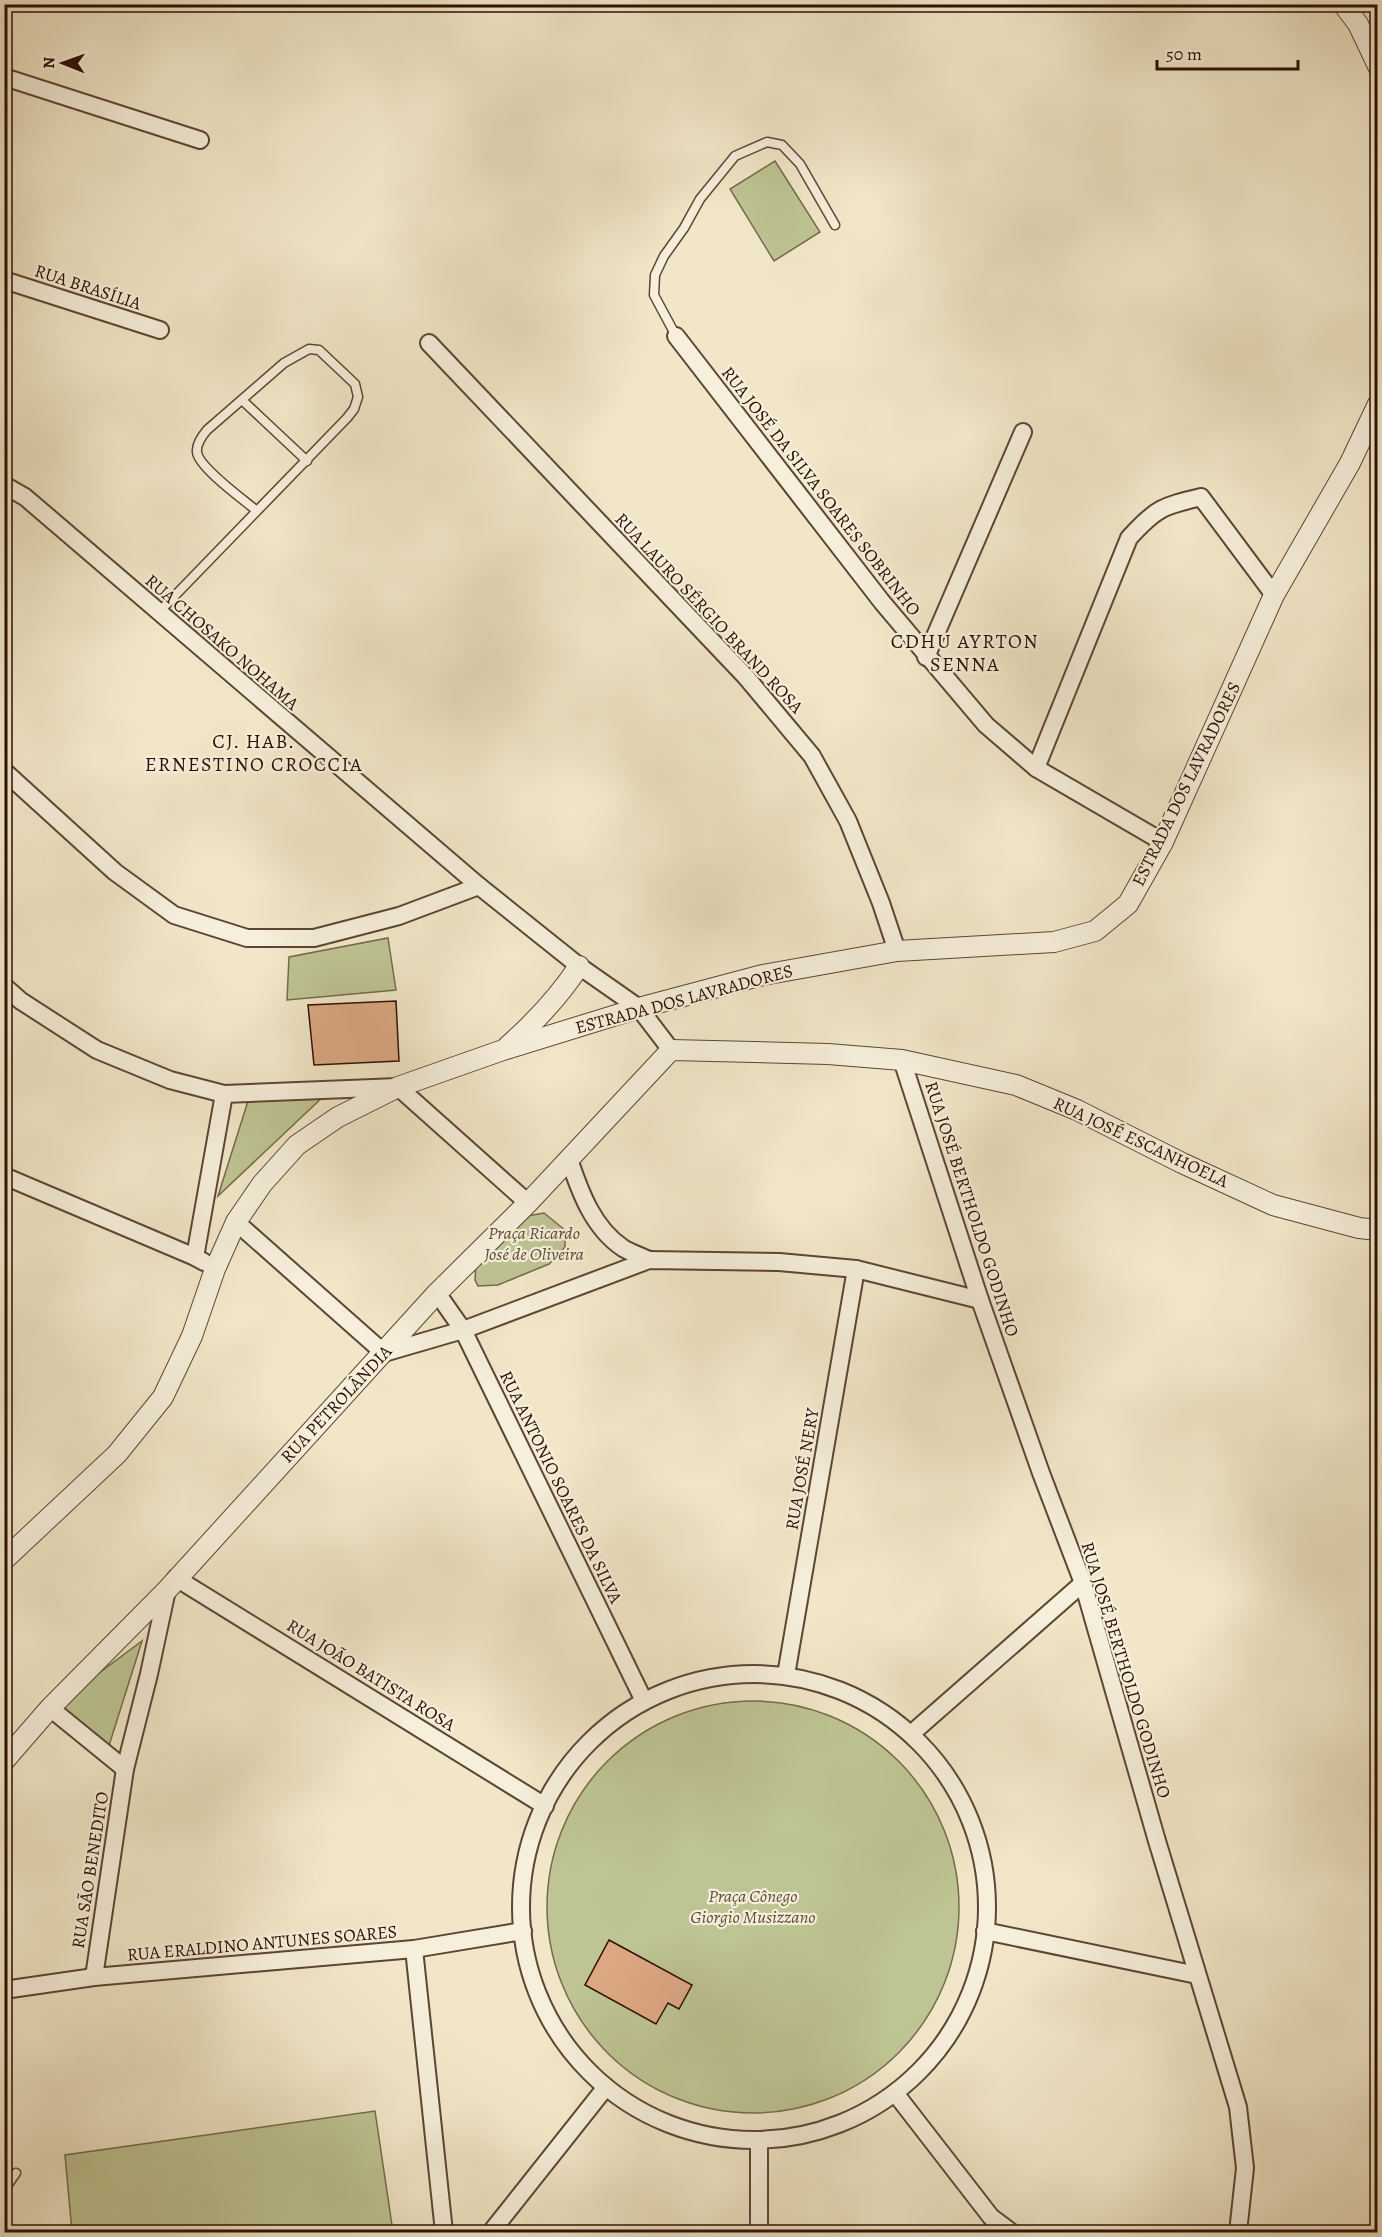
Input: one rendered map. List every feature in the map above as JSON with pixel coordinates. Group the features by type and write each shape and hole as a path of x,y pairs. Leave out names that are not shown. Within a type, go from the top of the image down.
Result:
{"street":[{"path":"1343,4 1358,24 1377,66"},
{"path":"4,77 200,140"},
{"name":"RUA BRASÍLIA","path":"4,280 160,330"},
{"name":"RUA JOSÉ DA SILVA SOARES SOBRINHO","path":"676,336 926,657 986,725 1036,768 1162,842"},
{"name":"RUA LAURO SÉRGIO BRAND ROSA","path":"429,343 746,677 812,756 848,821 881,903 897,951"},
{"name":"ESTRADA DOS LAVRADORES","path":"4,1560 117,1455 163,1397 192,1336 215,1269 236,1222 262,1184 297,1145 338,1117 398,1087 503,1050 639,1008 763,975 897,951 1054,942 1095,931 1128,904 1162,842 1274,596 1350,463 1377,404"},
{"path":"926,657 1023,432"},
{"name":"RUA CHOSAKO NOHAMA","path":"4,485 25,497 478,886 579,966 639,1008 671,1050"},
{"path":"1036,768 1129,538 1150,515 1171,504 1201,496 1274,596"},
{"path":"4,771 115,872 174,915 247,938 314,938 399,916 478,886"},
{"path":"503,1050 537,1020 564,989 579,966"},
{"path":"4,986 21,1001 97,1050 170,1080 224,1094 398,1087 528,1203"},
{"name":"RUA JOSÉ ESCANHOELA","path":"671,1050 828,1054 902,1060 1016,1085 1077,1110 1182,1163 1274,1205 1359,1228 1377,1230"},
{"name":"RUA PETROLÂNDIA","path":"4,1761 50,1708 171,1584 437,1293 528,1203 671,1050"},
{"name":"RUA JOSÉ BERTHOLDO GODINHO","path":"902,1060 980,1300 1041,1473 1083,1583 1197,1976 1238,2107 1245,2168 1238,2232"},
{"path":"195,1257 224,1094"},
{"path":"569,1159 578,1186 602,1230 623,1248 649,1260"},
{"path":"4,1176 195,1257 215,1269"},
{"path":"236,1222 384,1353 463,1330 649,1260 779,1262 856,1269 980,1300"},
{"name":"RUA JOSÉ NERY","path":"786,1675 856,1269"},
{"name":"RUA ANTONIO SOARES DA SILVA","path":"437,1293 463,1330 644,1701"},
{"path":"911,1734 1083,1583"},
{"name":"RUA SÃO BENEDITO","path":"94,1977 125,1769 171,1584"},
{"name":"RUA JOÃO BATISTA ROSA","path":"171,1584 544,1806"},
{"path":"727,1674 786,1675 820,1683 853,1695 883,1712 911,1734 932,1756 951,1782 966,1809 977,1838 984,1869 987,1900 985,1931 980,1962 967,2000 949,2035 924,2067 895,2093 864,2113 830,2128 795,2137 759,2140 723,2138 689,2131 656,2119 606,2087 569,2048 547,2012 531,1973 523,1932 522,1888 530,1846 544,1806 563,1774 586,1745 613,1721 644,1701 698,1680 727,1674"},
{"path":"50,1708 125,1769"},
{"path":"985,1931 1197,1976"},
{"name":"RUA ERALDINO ANTUNES SOARES","path":"4,1990 94,1977 414,1949 523,1932"},
{"path":"414,1949 444,2232"},
{"path":"491,2232 606,2087"},
{"path":"895,2093 993,2225 1011,2232"},
{"path":"759,2140 759,2232"}],"lane":[{"path":"676,336 654,295 655,275 664,256 684,228 700,199 735,156 767,142 782,145 800,164 835,225"},
{"path":"159,613 307,461 354,409 358,397 355,384 319,350 309,349 295,356 207,430 199,441 197,452 201,464 257,511"},
{"path":"242,400 307,461"},
{"path":"4,2190 16,2173"}],"green space":[{"path":"775,161 820,232 774,261 730,189"},
{"path":"388,938 396,990 287,1000 289,957"},
{"path":"326,1094 218,1196 248,1101"},
{"name":"Praça Ricardo José de Oliveira","path":"544,1213 565,1230 565,1247 549,1264 498,1285 478,1286 475,1280 476,1262 527,1216"},
{"path":"142,1641 107,1752 55,1706"},
{"name":"Praça Cônego Giorgio Musizzano","path":"753,1701 793,1705 832,1717 867,1736 899,1761 924,1793 943,1828 955,1867 959,1907 955,1947 943,1986 924,2021 899,2053 867,2078 832,2097 793,2109 753,2113 713,2109 674,2097 639,2078 607,2053 582,2021 563,1986 551,1947 547,1907 551,1867 563,1828 582,1793 607,1761 639,1736 674,1717 713,1705"},
{"path":"375,2111 393,2232 72,2232 65,2155"}],"building":[{"path":"396,1001 399,1061 314,1065 308,1005"},
{"path":"609,1940 692,1985 679,2009 668,2003 656,2024 585,1985"}],"district":[{"name":"CDHU AYRTON SENNA","path":"965,652"},
{"name":"CJ. HAB. ERNESTINO CROCCIA","path":"254,752"}]}
